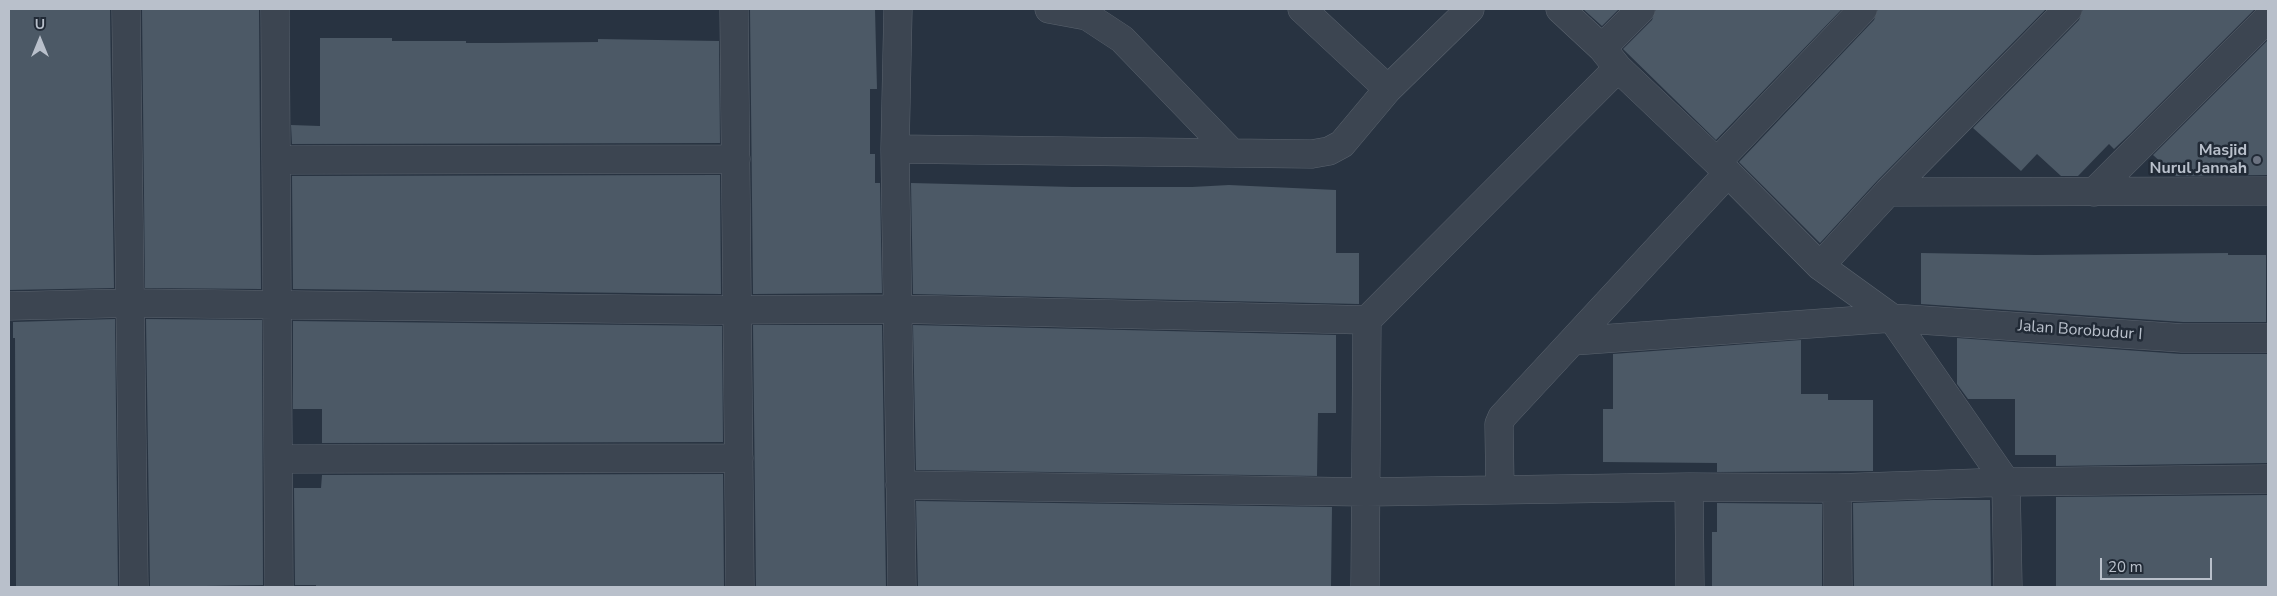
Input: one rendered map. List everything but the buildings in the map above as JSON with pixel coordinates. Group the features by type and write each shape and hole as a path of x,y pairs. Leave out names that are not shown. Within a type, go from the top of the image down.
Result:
{"street":[{"path":"126,9 134,587"},
{"path":"275,9 279,587"},
{"path":"734,9 740,587"},
{"path":"898,9 895,149 902,587"},
{"path":"1049,9 1087,16 1122,39 1232,153"},
{"path":"1302,9 1388,90"},
{"path":"895,149 1312,154 1329,150 1342,144 1388,90 1470,9"},
{"path":"1560,9 1723,167 1820,266 1892,318 2006,482 2008,587"},
{"path":"1365,587 1367,320 1610,58 1641,9"},
{"path":"1500,489 1499,424 1502,417 1573,341 1863,9"},
{"path":"1820,266 1888,192 2068,9"},
{"path":"2094,192 2268,18"},
{"path":"276,160 736,159"},
{"path":"1888,192 2268,191"},
{"path":"9,306 131,303 737,310 898,309 1367,320"},
{"name":"Jalan Borobudur I","path":"1573,341 1892,318 2182,338 2268,338"},
{"path":"279,459 739,458"},
{"path":"900,485 1366,492 1689,487 1837,488 2006,482 2268,479"},
{"path":"1689,487 1690,587"},
{"path":"1837,488 1838,587"}],"place":[{"name":"Masjid Nurul Jannah","path":"2257,160"}]}
